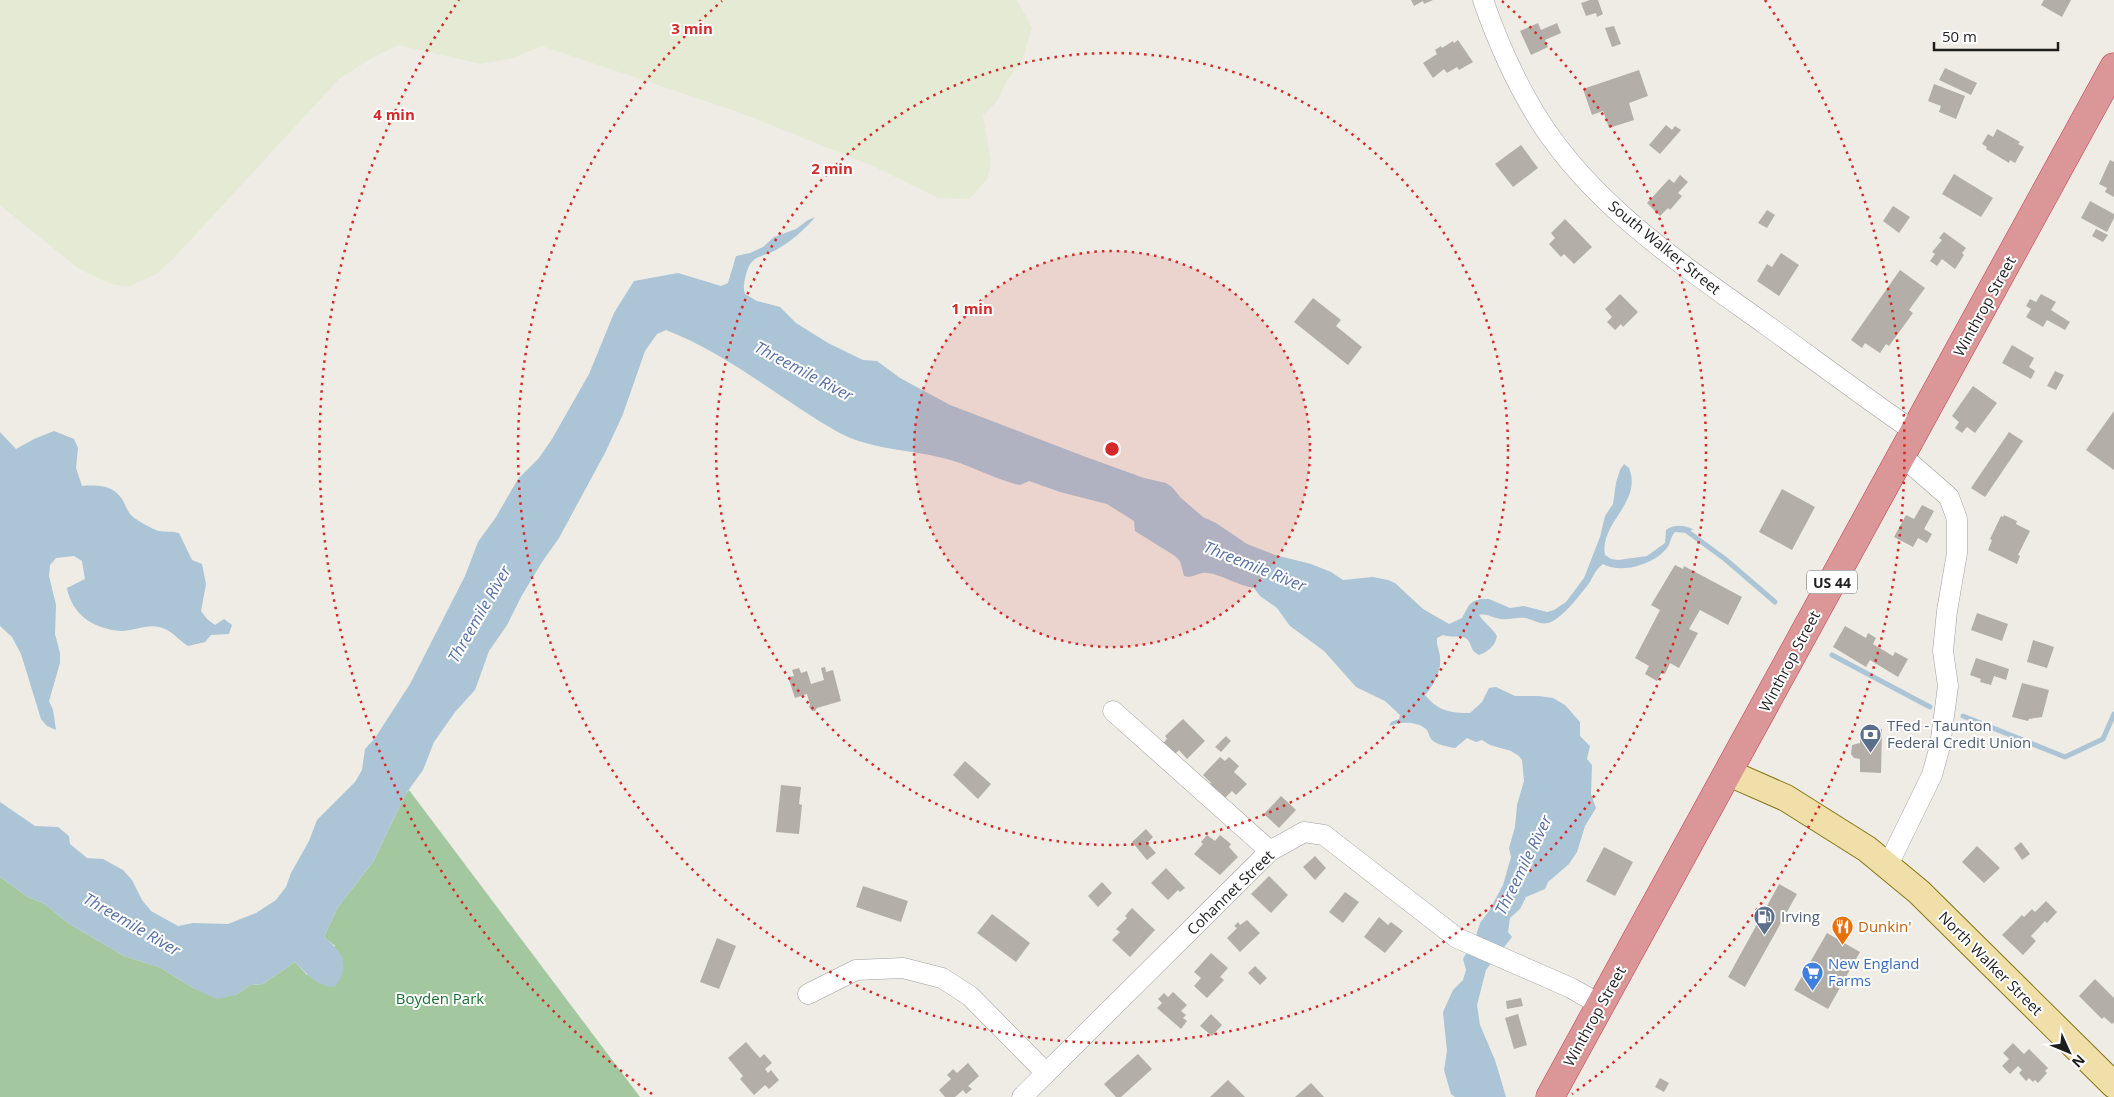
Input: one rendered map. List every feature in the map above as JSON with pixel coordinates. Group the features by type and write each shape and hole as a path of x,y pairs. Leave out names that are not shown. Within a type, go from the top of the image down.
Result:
{"highway":[{"name":"Winthrop Street","path":"1550,1097 2114,67"}],"main road":[{"name":"North Walker Street","path":"1729,773 1786,798 1867,849 1888,865 1919,892 2114,1085"}],"street":[{"name":"South Walker Street","path":"1483,0 1506,59 1522,92 1559,147 1596,190 1632,224 1710,284 1863,397 1915,432"},
{"path":"1888,865 1932,775 1940,746 1948,686 1943,651 1947,611 1957,553 1957,519 1949,497 1902,456"},
{"path":"1113,711 1270,851"},
{"name":"Cohannet Street","path":"1022,1097 1270,851 1304,832 1324,835 1415,907 1462,941 1571,988 1601,1005"},
{"path":"808,994 856,970 903,968 942,978 970,996 1046,1074"}],"green space":[{"path":"0,0 1017,0 1032,28 1022,60 1006,82 998,100 983,115 991,164 986,181 969,199 938,198 875,167 741,113 542,46 513,58 481,64 398,45 370,59 339,79 171,261 155,275 129,286 116,285 99,279 78,268 0,205"},
{"name":"Boyden Park","path":"409,790 640,1097 0,1097 0,877 28,897 45,904 68,923 124,956 159,967 195,989 236,995 250,985 263,984 295,962 307,975 335,946 324,937 338,907 373,862"}],"water":[{"name":"Threemile River","path":"815,217 787,243 752,262 745,279 745,294 757,301 780,307 796,323 828,343 863,360 877,361 900,378 950,405 1144,478 1166,483 1203,517 1216,523 1247,544 1275,555 1311,564 1331,572 1343,580 1373,577 1395,583 1423,609 1449,624 1462,618 1469,605 1481,599 1489,599 1510,608 1524,606 1547,612 1566,602 1584,578 1600,537 1605,516 1613,504 1616,483 1624,464 1629,468 1632,480 1630,491 1626,502 1608,533 1605,543 1605,555 1611,559 1618,560 1647,556 1665,543 1666,530 1669,528 1679,526 1693,529 1688,533 1675,532 1666,549 1653,560 1627,568 1610,567 1603,564 1575,601 1553,621 1542,623 1525,618 1504,619 1479,615 1497,636 1491,648 1479,655 1472,649 1469,641 1465,638 1443,635 1437,638 1440,668 1434,683 1425,695 1435,705 1450,712 1470,713 1482,702 1489,688 1496,687 1515,696 1553,698 1565,705 1580,722 1580,736 1590,746 1587,759 1592,765 1591,794 1596,808 1585,826 1577,852 1569,864 1548,882 1545,889 1526,897 1520,909 1510,918 1508,932 1512,937 1486,970 1477,1005 1480,1025 1495,1060 1506,1097 1455,1097 1451,1094 1444,1070 1447,1051 1443,1012 1453,990 1463,980 1466,970 1463,959 1476,936 1480,923 1503,885 1511,857 1509,848 1515,827 1517,805 1524,781 1522,760 1519,756 1482,740 1476,742 1467,738 1455,748 1443,746 1430,738 1427,730 1413,723 1389,726 1391,722 1399,719 1400,715 1385,701 1356,687 1324,651 1290,626 1277,608 1260,596 1254,588 1208,573 1190,577 1184,576 1180,561 1175,556 1135,531 1134,521 1107,504 1060,492 1029,481 1020,485 1015,484 952,461 930,455 875,446 849,437 815,418 711,351 666,330 657,334 645,351 623,414 606,451 559,538 542,562 507,625 489,651 475,690 455,712 434,742 423,770 405,795 373,862 338,907 324,937 336,948 343,959 343,972 335,987 318,982 295,962 263,984 250,985 236,995 217,999 195,989 159,967 124,956 68,923 45,904 28,897 0,877 0,802 35,826 58,827 69,836 70,844 87,858 103,859 123,870 132,880 142,900 151,911 178,926 193,923 228,924 256,913 276,900 286,887 291,873 309,841 317,820 355,782 362,770 365,749 375,738 410,684 465,576 478,542 496,517 518,479 539,458 552,439 589,374 614,313 634,281 678,273 721,286 728,283 736,256 750,253 763,247 774,237 796,229"},
{"path":"54,431 74,439 78,448 76,468 82,486 109,488 118,494 127,510 137,520 157,530 179,533 192,560 202,564 206,584 201,611 215,625 224,619 232,625 229,634 211,635 205,642 188,646 171,632 159,627 150,626 121,631 93,624 79,613 70,598 67,588 85,579 82,561 74,556 56,558 50,565 49,576 56,605 55,634 60,653 60,663 49,701 53,710 56,730 47,726 41,719 21,654 12,637 0,626 0,432 16,449"}],"building":[{"path":"1411,0 1433,0 1424,4 1423,1 1414,6"},
{"path":"1598,0 1603,14 1597,17 1596,13 1586,16 1581,3"},
{"path":"2044,0 2071,0 2062,17 2041,5"},
{"path":"1538,23 1541,30 1557,23 1561,33 1545,40 1548,47 1531,55 1520,31"},
{"path":"1614,26 1621,44 1612,47 1605,28"},
{"path":"1458,40 1473,62 1459,70 1457,67 1447,73 1444,69 1433,78 1423,63 1437,54 1435,50 1441,46 1442,48"},
{"path":"1945,68 1977,83 1971,95 1939,80"},
{"path":"1639,70 1648,96 1629,103 1634,120 1609,128 1603,111 1592,115 1583,89"},
{"path":"1934,84 1965,96 1956,119 1939,112 1941,106 1928,101"},
{"path":"1666,125 1672,130 1675,126 1681,130 1660,154 1649,145"},
{"path":"1997,129 2020,142 2018,144 2024,147 2015,163 2010,160 2009,163 1986,149 1987,147 1982,144 1988,134 1993,137"},
{"path":"1521,145 1538,168 1513,187 1495,164"},
{"path":"2110,160 2114,162 2114,197 2105,192 2107,188 2099,184"},
{"path":"1954,174 1993,198 1981,217 1942,194"},
{"path":"1680,175 1688,182 1678,193 1682,196 1670,210 1668,208 1660,216 1647,203 1669,179 1674,183"},
{"path":"2090,201 2114,214 2107,232 2081,218"},
{"path":"1893,206 1910,217 1899,233 1883,221"},
{"path":"1767,210 1775,215 1767,228 1758,223"},
{"path":"1565,219 1592,247 1574,264 1564,254 1561,257 1549,244 1555,238 1551,233"},
{"path":"2096,229 2108,235 2103,242 2092,236"},
{"path":"1944,232 1966,248 1955,269 1942,259 1937,266 1930,261 1935,254 1932,252 1942,240 1939,238"},
{"path":"1781,253 1799,265 1779,296 1757,281 1767,264 1772,267"},
{"path":"1900,270 1925,288 1909,310 1913,313 1889,346 1886,344 1880,353 1865,343 1862,348 1851,340"},
{"path":"1620,294 1638,312 1623,327 1621,324 1615,330 1607,322 1612,317 1605,309"},
{"path":"2041,294 2056,302 2051,310 2070,322 2065,330 2047,320 2043,327 2026,317 2031,309 2026,306 2030,299 2036,302"},
{"path":"1313,298 1341,320 1336,326 1362,347 1348,365 1294,322"},
{"path":"2012,345 2034,358 2029,367 2035,371 2031,379 2002,363"},
{"path":"2055,371 2064,375 2056,390 2047,386"},
{"path":"1973,386 1997,403 1975,433 1967,427 1962,433 1955,428 1959,422 1952,416"},
{"path":"2114,411 2114,470 2086,450"},
{"path":"2009,432 2023,441 1985,497 1971,488"},
{"path":"1782,489 1815,507 1792,550 1759,532"},
{"path":"1922,505 1934,511 1924,529 1932,534 1927,543 1918,538 1913,547 1894,537 1906,515 1914,519"},
{"path":"2004,515 2017,521 2016,524 2030,531 2018,555 2020,556 2017,564 1988,550 1992,540 1990,539 2001,516 2003,517"},
{"path":"1675,565 1683,569 1684,566 1742,597 1728,625 1700,610 1689,629 1698,633 1679,668 1670,663 1665,674 1662,672 1657,681 1645,674 1649,666 1635,658 1660,610 1651,605"},
{"path":"1977,613 2008,624 2002,641 1971,630"},
{"path":"1845,626 1866,638 1868,633 1876,638 1873,644 1893,656 1895,652 1908,659 1898,677 1870,660 1866,667 1833,647"},
{"path":"2033,640 2054,647 2047,668 2027,662"},
{"path":"1976,658 2009,669 2006,680 1994,676 1991,685 1980,682 1981,679 1970,675"},
{"path":"825,667 826,672 833,670 841,701 812,711 809,707 807,694 795,698 788,677 794,676 792,670 799,668 801,673 807,671 811,684 824,680 821,668"},
{"path":"2022,683 2049,690 2042,717 2029,719 2028,721 2012,717"},
{"path":"1183,719 1205,741 1187,759 1179,750 1173,756 1162,744 1167,739 1165,736"},
{"path":"1860,729 1882,729 1881,773 1860,772 1860,759 1854,758 1851,754 1852,745 1860,743"},
{"path":"1226,736 1231,741 1221,752 1215,747"},
{"path":"1220,757 1225,761 1229,757 1239,766 1234,772 1247,784 1236,795 1232,791 1225,798 1216,790 1212,794 1206,788 1211,783 1203,775"},
{"path":"965,761 991,784 978,799 953,775"},
{"path":"781,785 801,787 799,804 802,805 799,834 776,832"},
{"path":"1281,796 1296,810 1279,828 1264,814"},
{"path":"1146,829 1153,837 1147,843 1156,853 1147,860 1132,842"},
{"path":"1207,835 1215,841 1220,835 1231,844 1229,847 1238,857 1220,875 1194,854 1203,844 1201,842"},
{"path":"2021,842 2030,854 2022,860 2014,848"},
{"path":"1977,846 2000,868 1984,883 1962,862"},
{"path":"1604,847 1633,862 1615,896 1586,881"},
{"path":"1315,856 1326,868 1315,880 1303,867"},
{"path":"1166,868 1185,888 1180,892 1178,890 1168,900 1151,883"},
{"path":"1269,876 1288,895 1271,913 1251,894"},
{"path":"1102,882 1112,893 1098,907 1088,896"},
{"path":"1779,884 1797,894 1745,987 1728,977"},
{"path":"863,886 908,901 901,922 856,907"},
{"path":"1345,892 1359,902 1343,923 1329,912"},
{"path":"2046,901 2057,912 2047,923 2045,921 2031,936 2036,941 2023,955 2002,935 2022,915 2024,917 2032,909 2035,912"},
{"path":"1132,908 1155,930 1130,957 1112,940 1120,932 1116,929 1127,918 1125,916"},
{"path":"992,914 1030,943 1016,962 977,933"},
{"path":"1379,917 1388,925 1391,922 1403,931 1385,953 1364,937"},
{"path":"1247,920 1260,933 1240,952 1227,938 1237,928 1234,926 1238,922 1240,925"},
{"path":"1827,933 1860,952 1828,1009 1794,990"},
{"path":"717,938 736,946 719,989 700,982"},
{"path":"1211,953 1228,968 1220,977 1224,980 1207,998 1194,986 1201,978 1194,972"},
{"path":"1255,966 1267,978 1260,985 1248,973"},
{"path":"2095,979 2114,998 2114,1022 2112,1024 2104,1017 2102,1019 2079,996"},
{"path":"1173,992 1187,1005 1181,1011 1186,1015 1183,1018 1187,1021 1181,1029 1157,1008 1162,1003 1158,999 1164,993 1168,997"},
{"path":"1521,998 1523,1006 1507,1009 1506,1001"},
{"path":"1211,1014 1222,1025 1212,1036 1200,1026"},
{"path":"1518,1014 1527,1045 1514,1049 1505,1018"},
{"path":"746,1042 760,1058 764,1054 772,1063 765,1069 768,1073 771,1070 779,1080 769,1089 765,1085 754,1095 740,1079 743,1076 728,1058"},
{"path":"2013,1043 2024,1054 2029,1049 2048,1068 2045,1071 2047,1073 2038,1083 2035,1080 2033,1082 2029,1078 2026,1081 2019,1073 2022,1070 2018,1066 2010,1074 2002,1066 2009,1059 2003,1053"},
{"path":"1138,1054 1152,1069 1121,1097 1116,1097 1104,1084"},
{"path":"968,1063 979,1076 968,1086 972,1089 966,1094 963,1090 955,1097 945,1097 939,1090 951,1079 947,1075 953,1069 957,1073"},
{"path":"1660,1078 1669,1083 1664,1092 1655,1087"},
{"path":"1228,1080 1245,1097 1210,1097"},
{"path":"1311,1083 1324,1097 1295,1097"}],"waterway":[{"path":"1684,529 1725,559 1775,602"},
{"path":"1832,655 1930,707"},
{"path":"1963,716 2065,757 2103,739 2114,714"}],"place":[{"name":"TFed - Taunton Federal Credit Union","path":"1871,753"},
{"name":"Irving","path":"1765,935"},
{"name":"Dunkin'","path":"1842,945"},
{"name":"New England Farms","path":"1812,991"}]}
